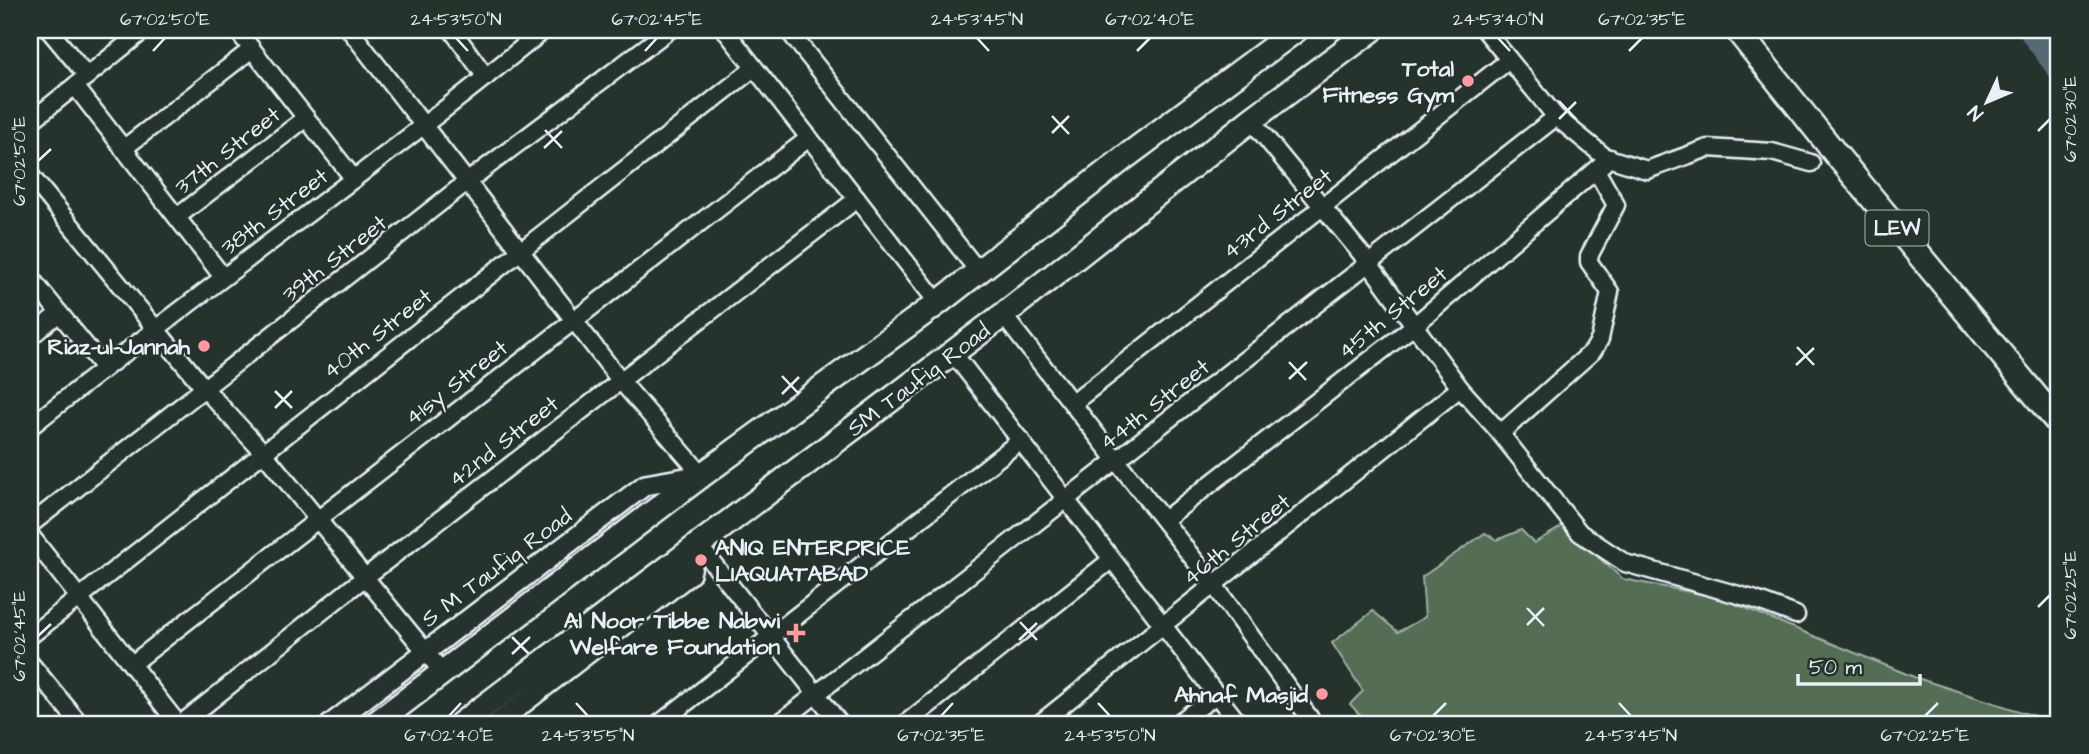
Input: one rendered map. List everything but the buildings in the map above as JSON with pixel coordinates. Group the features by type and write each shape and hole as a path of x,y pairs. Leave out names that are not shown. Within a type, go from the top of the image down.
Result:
{"highway":[{"path":"375,724 702,475 938,303 1124,158 1296,30"},
{"name":"SM Taufiq Road","path":"461,724 1003,315 1251,120 1372,30"},
{"name":"LEW","path":"1737,30 2059,424"}],"main road":[{"name":"S M Taufiq Road","path":"331,724 645,485 702,475"},
{"path":"496,724 690,573 697,544"}],"street":[{"path":"49,30 123,149 223,277"},
{"path":"30,122 144,30"},
{"path":"237,30 354,179"},
{"path":"350,30 620,380 702,475"},
{"path":"452,30 486,76"},
{"name":"38th Street","path":"30,428 155,328 426,126 544,30"},
{"name":"39th Street","path":"30,525 468,181 669,30"},
{"path":"725,30 938,303"},
{"path":"788,30 979,272"},
{"path":"1485,30 1556,117 1593,149 1610,158 1647,170 1708,148 1772,152 1811,163"},
{"path":"123,149 252,49"},
{"name":"43rd Street","path":"1073,403 1509,60"},
{"name":"40th Street","path":"30,636 754,68"},
{"name":"44th Street","path":"778,724 1119,461 1368,262 1556,117"},
{"name":"37th Street","path":"177,218 306,118"},
{"path":"1251,120 1368,262 1460,388 1501,433 1580,533 1625,563 1753,599 1796,615"},
{"name":"41sy Street","path":"132,664 316,518 809,138"},
{"name":"45th Street","path":"1164,520 1415,325 1610,158"},
{"path":"1501,433 1593,351 1600,340 1610,292 1589,262 1589,256 1616,205 1596,170"},
{"path":"30,174 204,388 262,452 443,673"},
{"name":"42nd Street","path":"180,724 364,578 857,199"},
{"path":"30,277 104,368"},
{"path":"30,337 59,313"},
{"path":"1003,315 1214,585 1305,721"},
{"path":"953,353 1239,724"},
{"name":"46th Street","path":"1039,724 1460,388"},
{"path":"659,724 1021,440"},
{"path":"30,535 180,724"},
{"path":"697,544 840,724"},
{"path":"905,724 1111,559"},
{"path":"30,663 80,724"},
{"path":"1177,724 1217,694"}],"green space":[{"path":"1563,526 1623,579 1721,598 1914,677 2059,724 1368,724 1350,704 1363,691 1332,643 1373,611 1398,632 1425,617 1422,577 1485,533 1497,540 1521,530 1534,543"}],"waterway":[{"path":"2034,30 2059,64"}],"place":[{"name":"Total Fitness Gym","path":"1468,81"},
{"name":"Riaz-ul-Jannah","path":"204,346"},
{"name":"ANIQ ENTERPRICE LIAQUATABAD","path":"701,560"},
{"name":"Al Noor Tibbe Nabwi Welfare Foundation","path":"796,633"},
{"name":"Ahnaf Masjid","path":"1322,694"}]}
